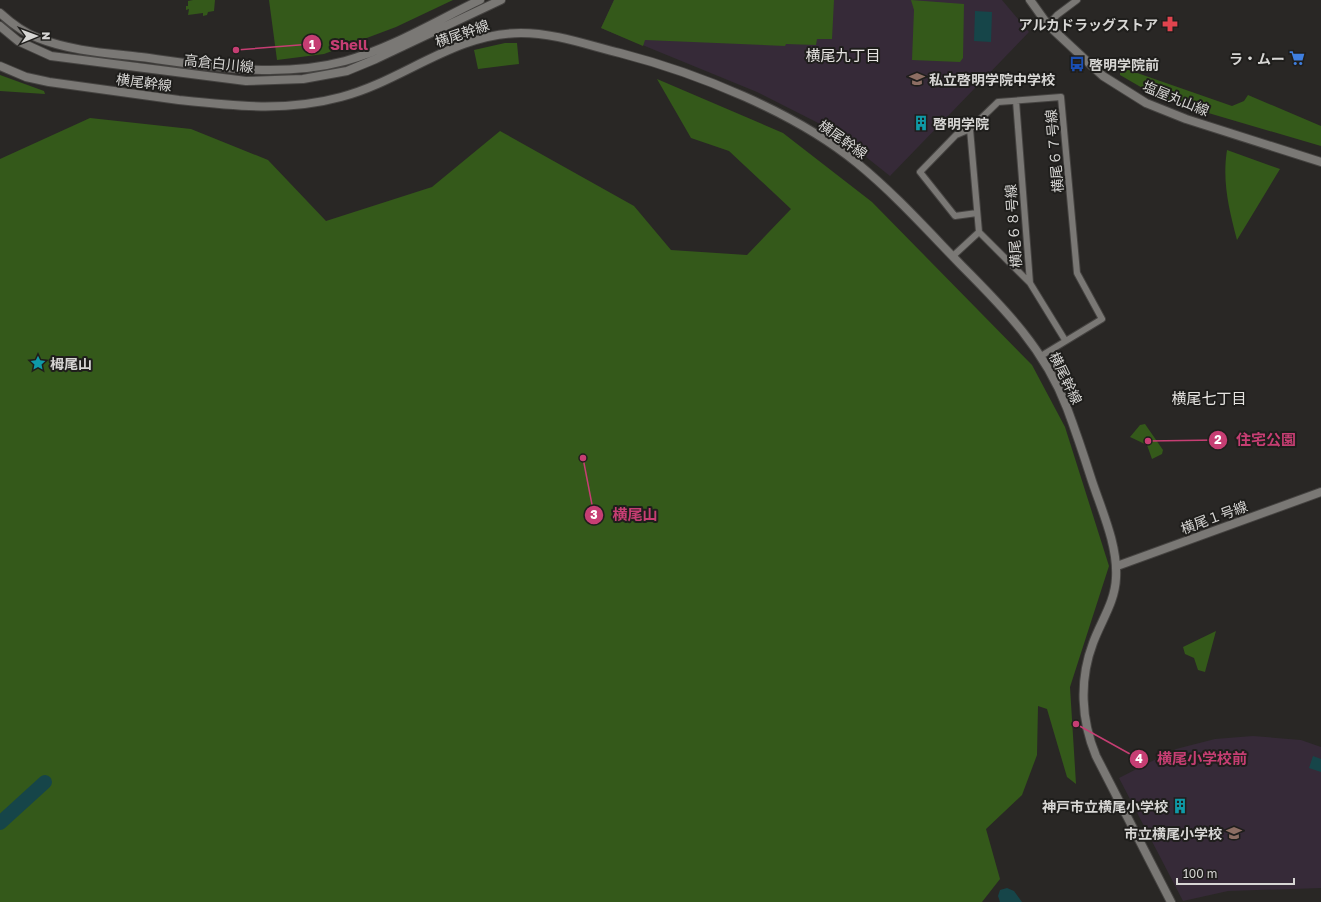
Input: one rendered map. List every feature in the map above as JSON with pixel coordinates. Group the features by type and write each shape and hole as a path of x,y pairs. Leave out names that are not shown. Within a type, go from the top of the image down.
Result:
{"street":[{"name":"高倉白川線","path":"0,13 12,23 36,38 67,48 241,70 272,72 311,68 344,61 373,52 480,0"},
{"name":"高倉白川線","path":"0,26 18,41 51,56 246,81 303,79 347,71 376,59 501,0"},
{"name":"塩屋丸山線","path":"1030,0 1048,25 1103,76 1146,103 1186,119 1321,162"},
{"path":"1048,25 1057,15 1077,0"},
{"name":"横尾幹線","path":"0,66 26,77 49,82 235,106 270,108 316,103 357,93 461,44 481,38 525,33 566,39 655,62 750,100 821,137 854,161 882,185 1014,318 1041,356 1056,382 1069,412 1109,531 1117,566 1114,595 1094,641 1087,663 1084,685 1086,721 1091,743 1096,756 1172,902"},
{"name":"横尾６７号線","path":"976,213 955,216 920,172 956,135 970,129 998,102 1061,97 1078,274 1102,319 1065,340 1041,356"},
{"name":"横尾６８号線","path":"1016,100 1030,283 1065,340"},
{"path":"970,129 976,213 979,232 1030,283"},
{"path":"953,256 979,232"},
{"name":"横尾１号線","path":"1117,566 1321,492"}],"shaded area":[{"path":"614,0 1002,0 1029,32 890,176 832,130 757,92 601,28"},
{"name":"市立横尾小学校","path":"1253,736 1301,740 1321,747 1321,888 1228,891 1183,901 1119,778 1176,749 1215,739"}],"green space":[{"path":"215,0 214,11 208,12 207,15 203,16 203,13 188,15 189,9 186,10 186,6 188,6 188,1"},
{"path":"269,0 453,0 396,27 324,54 277,60"},
{"path":"614,0 834,0 832,39 817,39 816,45 786,44 785,46 645,40 643,46 601,28"},
{"path":"911,0 964,4 963,58 960,62 912,60 914,10"},
{"path":"505,43 517,43 519,64 478,69 474,50"},
{"path":"1120,67 1232,106 1244,101 1248,95 1321,126 1321,146 1188,107 1151,93 1120,75"},
{"path":"0,75 44,91 45,94 0,91"},
{"path":"657,79 783,133 872,202 1032,365 1065,427 1109,566 1070,687 1076,784 1067,777 1047,709 1038,706 1037,755 1022,795 986,829 1000,879 982,902 0,902 0,159 90,118 191,129 268,160 326,221 432,187 500,131 634,206 671,250 747,255 791,209 729,151 691,138"},
{"path":"1227,150 1280,169 1237,240 1227,195 1225,173"},
{"path":"1145,424 1163,450 1162,454 1152,459 1147,445 1130,437 1140,425"},
{"path":"1216,631 1205,672 1198,670 1194,658 1185,654 1183,647"}],"water":[{"path":"975,11 992,12 991,42 974,41"},
{"path":"1313,756 1321,759 1321,772 1309,768"},
{"path":"1007,888 1014,891 1022,902 1000,902 998,896 1000,890"}],"waterway":[{"path":"0,823 45,782"}],"place":[{"name":"アルカドラッグストア","path":"1170,24"},
{"name":"Shell","path":"236,50"},
{"name":"ラ・ムー","path":"1297,58"},
{"name":"啓明学院前","path":"1077,64"},
{"name":"私立啓明学院中学校","path":"917,79"},
{"name":"啓明学院","path":"921,123"},
{"name":"栂尾山","path":"38,363"},
{"name":"住宅公園","path":"1148,441"},
{"name":"横尾山","path":"583,458"},
{"name":"横尾小学校前","path":"1076,724"},
{"name":"神戸市立横尾小学校","path":"1180,806"},
{"name":"市立横尾小学校","path":"1234,833"}],"district":[{"name":"横尾九丁目","path":"843,55"},
{"name":"横尾七丁目","path":"1209,398"}]}
